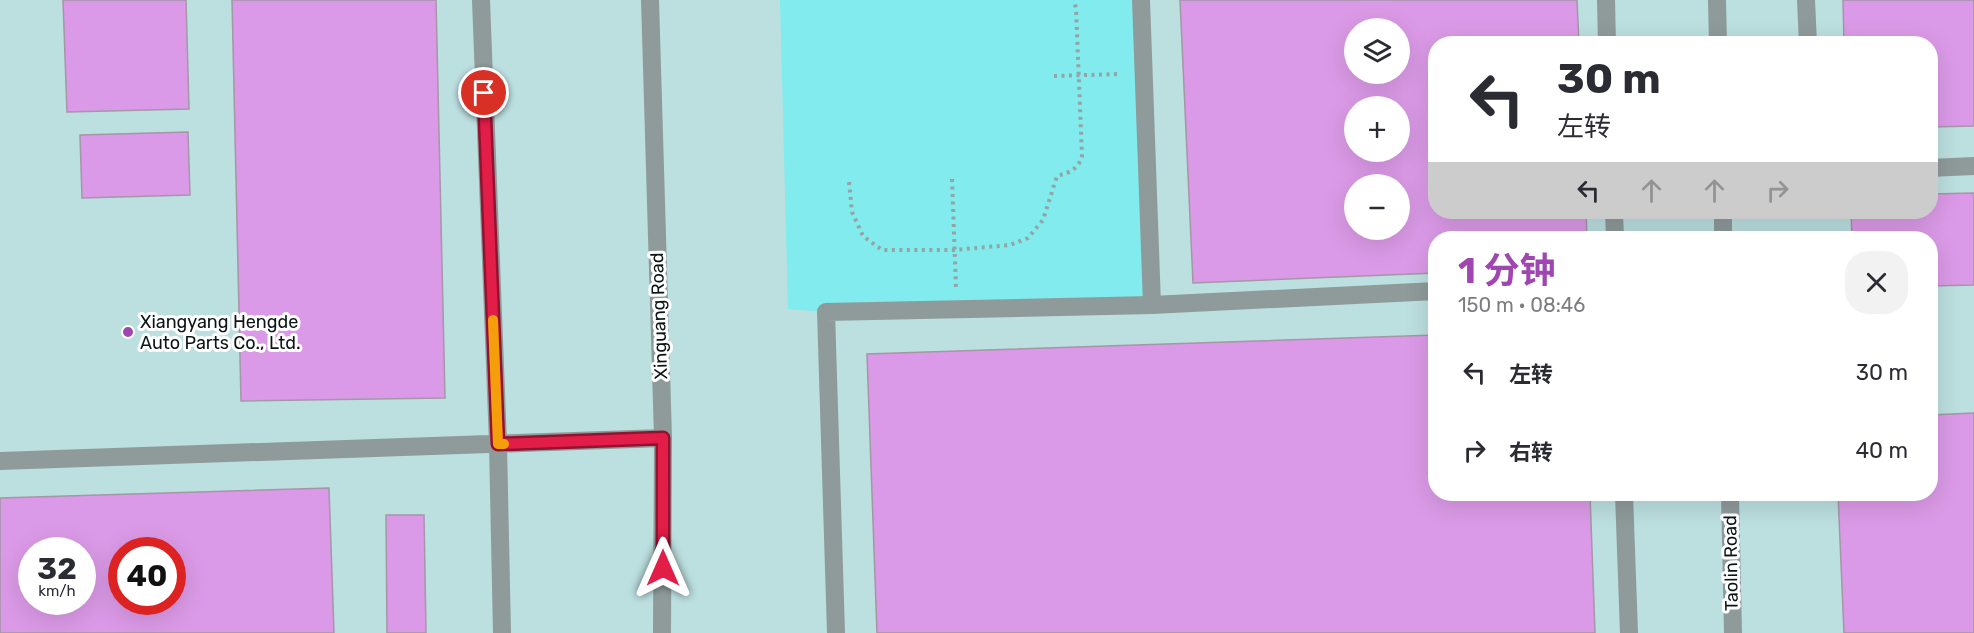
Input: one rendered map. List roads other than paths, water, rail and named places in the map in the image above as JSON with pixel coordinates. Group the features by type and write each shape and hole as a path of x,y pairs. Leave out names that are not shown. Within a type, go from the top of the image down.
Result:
{"street":[{"path":"481,0 498,444 502,633"},
{"name":"Xinguang Road","path":"650,0 663,438 662,633"},
{"path":"1141,0 1152,305"},
{"path":"1606,0 1607,36"},
{"path":"1717,0 1718,36"},
{"path":"1806,0 1808,36"},
{"path":"1938,168 1974,166"},
{"path":"836,633 826,312 1152,305 1428,291"},
{"path":"0,461 663,438"},
{"path":"1624,501 1629,633"},
{"name":"Taolin Road","path":"1730,501 1733,633"}],"place":[{"name":"Xiangyang Hengde Auto Parts Co., Ltd.","path":"128,332"}]}
